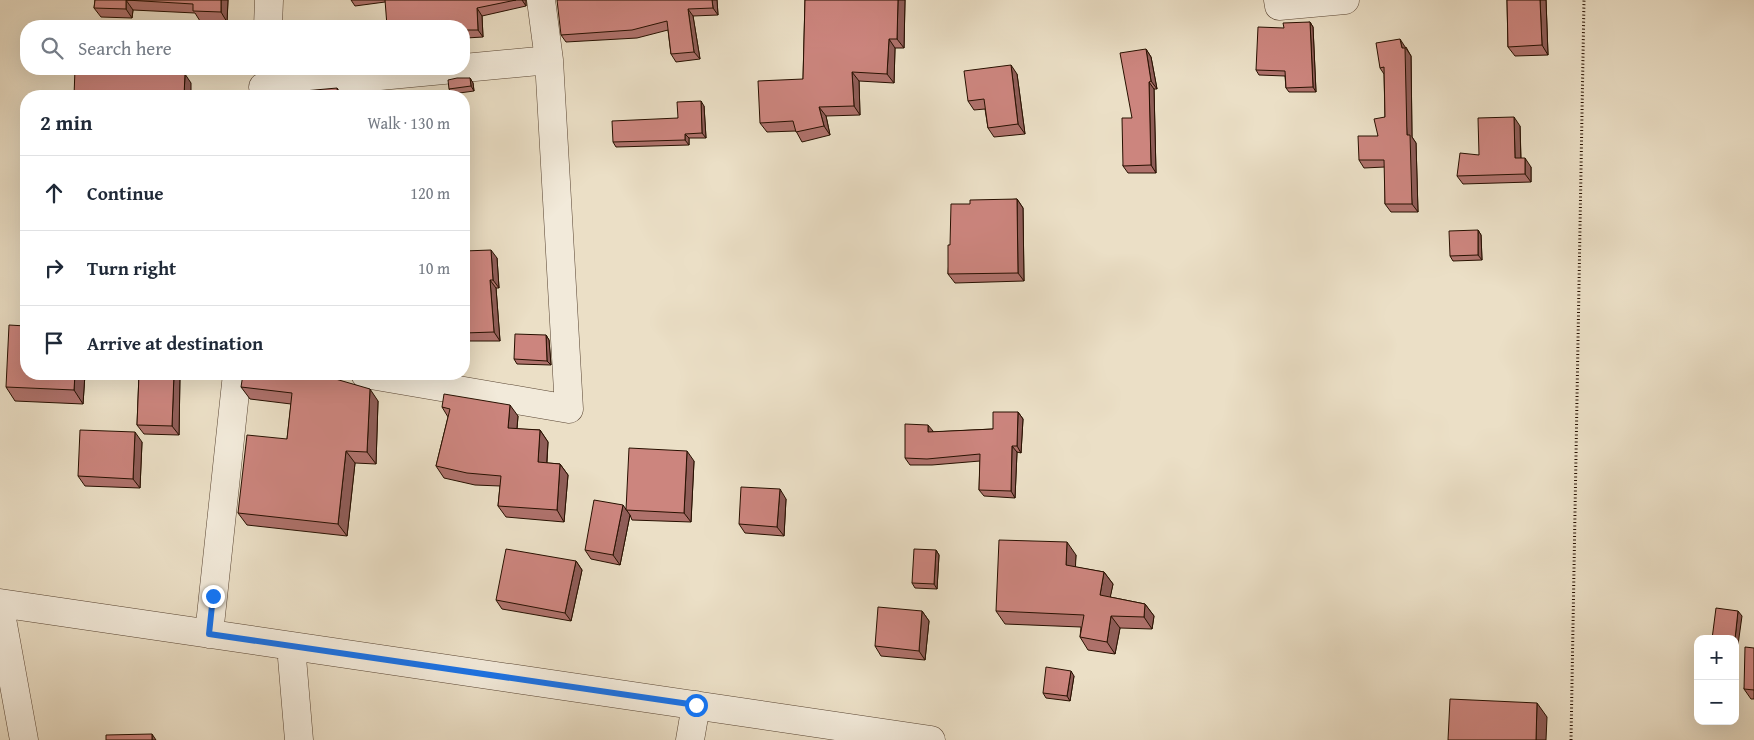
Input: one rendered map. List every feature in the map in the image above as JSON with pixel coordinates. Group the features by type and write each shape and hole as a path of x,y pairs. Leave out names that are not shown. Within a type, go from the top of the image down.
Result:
{"street":[{"path":"268,20 269,0"},
{"path":"400,380 569,409 549,60 541,0"},
{"path":"1278,0 1279,6 1345,0"},
{"path":"470,67 549,60"},
{"path":"263,84 378,75"},
{"path":"209,634 236,380"},
{"path":"0,603 931,740"},
{"path":"0,608 24,740"},
{"path":"291,646 299,740"},
{"path":"690,740 696,705"}],"path":[{"path":"1571,740 1584,0"}],"building":[{"path":"95,0 126,0 126,9 94,8"},
{"path":"126,0 221,0 221,12 193,11 193,4"},
{"path":"385,0 516,0 477,8 478,30 470,30 470,20 387,20"},
{"path":"557,0 712,0 713,8 688,9 694,52 671,54 667,21 632,30 561,35"},
{"path":"805,0 898,0 897,39 889,39 887,74 852,72 854,106 819,107 824,126 796,132 793,121 760,123 758,81 803,79"},
{"path":"1507,0 1540,0 1542,45 1508,47"},
{"path":"1310,22 1313,87 1286,88 1285,71 1256,70 1258,27 1284,28 1283,23"},
{"path":"1400,39 1402,48 1405,48 1407,135 1410,135 1412,204 1385,204 1384,160 1359,160 1358,136 1378,136 1374,119 1385,117 1384,67 1380,68 1376,43"},
{"path":"1146,49 1151,81 1149,82 1151,165 1123,166 1122,118 1132,118 1120,53"},
{"path":"1011,65 1018,124 988,128 984,99 968,101 964,71"},
{"path":"75,75 185,75 184,90 74,90"},
{"path":"470,78 471,86 449,89 448,80"},
{"path":"337,88 337,90 315,90"},
{"path":"701,101 702,133 685,134 685,140 613,142 612,121 678,118 677,102"},
{"path":"1514,117 1515,158 1525,158 1525,174 1457,176 1460,153 1479,155 1478,118"},
{"path":"1017,199 1018,273 948,274 951,204 970,204 970,200"},
{"path":"1478,230 1478,255 1450,256 1449,231"},
{"path":"491,250 493,280 490,280 494,332 470,333 470,251"},
{"path":"9,325 20,326 20,380 75,380 74,390 6,387"},
{"path":"515,334 546,335 547,361 514,359"},
{"path":"139,380 174,380 172,426 137,425"},
{"path":"242,380 339,380 370,389 367,452 346,451 338,524 238,513 247,435 287,439 292,393 241,387"},
{"path":"444,394 510,405 508,428 540,430 538,462 560,464 557,510 498,506 501,476 467,473 436,466 450,409 442,407"},
{"path":"993,412 1018,412 1017,446 1012,446 1011,491 979,490 980,454 927,459 905,458 905,424 928,425 928,432 993,429"},
{"path":"80,430 135,432 133,479 78,476"},
{"path":"629,448 687,451 684,513 626,510"},
{"path":"741,487 780,489 777,527 739,524"},
{"path":"594,500 623,505 613,555 585,550"},
{"path":"999,540 1067,542 1066,565 1104,572 1100,595 1145,604 1144,617 1111,616 1107,642 1080,637 1084,615 996,611"},
{"path":"506,549 576,561 565,613 496,600"},
{"path":"914,549 936,550 934,584 912,583"},
{"path":"878,607 922,611 919,651 875,646"},
{"path":"1716,608 1738,611 1735,635 1713,635"},
{"path":"1745,647 1754,648 1754,690 1744,689"},
{"path":"1046,667 1071,671 1067,696 1043,693"},
{"path":"1450,699 1537,703 1536,740 1448,740"},
{"path":"152,734 152,740 106,740 106,735"}],"route":[{"path":"213,596 209,634 696,705"}]}
